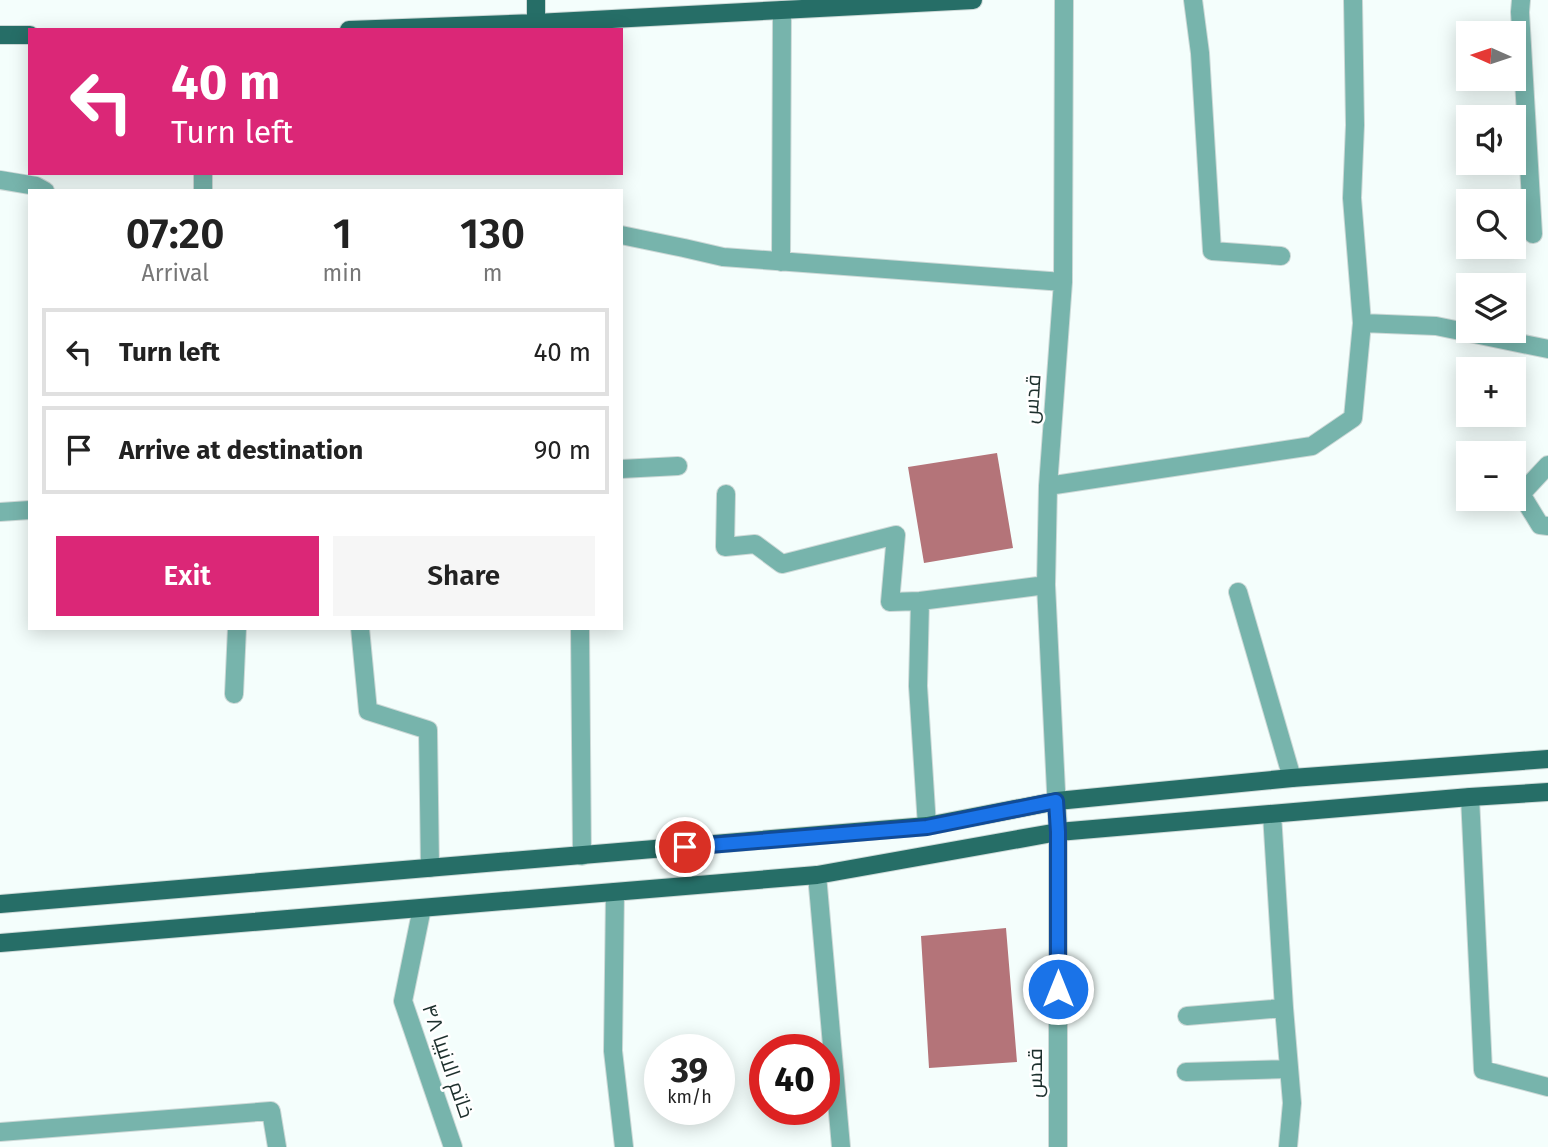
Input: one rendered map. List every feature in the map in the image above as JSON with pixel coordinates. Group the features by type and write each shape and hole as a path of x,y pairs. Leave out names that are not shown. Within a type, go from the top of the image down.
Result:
{"main road":[{"path":"536,0 536,23"},
{"path":"402,28 973,0"},
{"path":"0,35 28,35"},
{"path":"0,904 927,827 1056,801 1292,778 1548,759"},
{"path":"0,943 817,874 1058,832 1548,792"}],"street":[{"name":"قدس","path":"1058,1147 1058,832 1046,585 1048,486 1063,282 1064,0"},
{"path":"1193,0 1200,53 1212,251 1281,256"},
{"path":"1048,486 1312,446 1353,418 1362,323 1352,198 1353,0"},
{"path":"1521,0 1533,234"},
{"path":"781,262 782,10"},
{"path":"0,180 41,189"},
{"path":"623,235 723,257 1063,282"},
{"path":"1362,323 1436,326 1548,349"},
{"path":"1548,465 1521,494 1540,525 1548,526"},
{"path":"623,468 677,466"},
{"path":"726,494 725,547 755,544 782,564 896,535 890,602 920,601 1046,585"},
{"path":"0,512 28,510"},
{"path":"1238,592 1292,778"},
{"path":"920,601 918,687 927,827"},
{"path":"234,694 237,630"},
{"path":"360,630 368,712 428,730 430,869"},
{"path":"580,630 582,856"},
{"path":"1470,797 1483,1070 1548,1087"},
{"path":"1272,814 1292,1103 1288,1147"},
{"path":"817,874 841,1147"},
{"path":"615,891 613,1051 624,1147"},
{"name":"خاتم الانبیا ۴۸","path":"422,908 403,1001 453,1147"},
{"path":"1187,1016 1284,1008"},
{"path":"1186,1072 1289,1069"},
{"path":"0,1132 271,1111 277,1147"}],"building":[{"path":"997,453 1013,548 924,563 908,467"},
{"path":"1006,928 1017,1062 929,1068 921,936"}],"route":[{"path":"685,847 927,827 1056,801 1058,989"}]}
